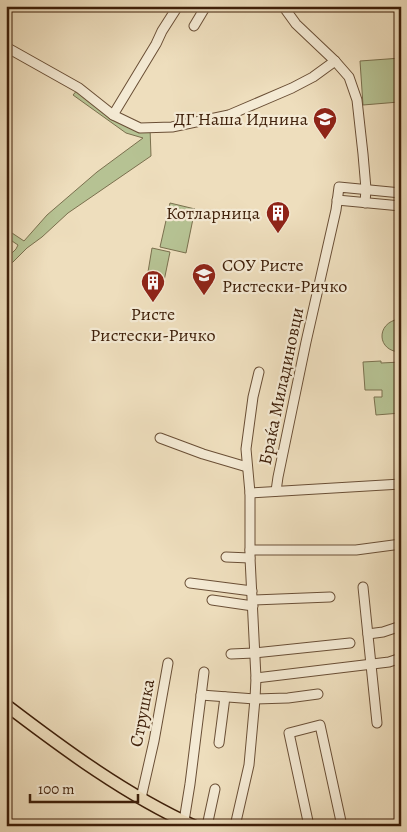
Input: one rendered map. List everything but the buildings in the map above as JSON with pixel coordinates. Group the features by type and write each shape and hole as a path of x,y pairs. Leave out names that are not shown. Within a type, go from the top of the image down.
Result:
{"main road":[{"path":"6,705 85,764 189,824"}],"street":[{"path":"113,114 178,6"},
{"path":"194,26 206,6"},
{"path":"283,6 296,24 335,60 349,78 357,100 366,203"},
{"path":"6,46 79,88 113,114 140,128 172,127 229,115 314,77 335,60"},
{"path":"401,193 340,187 337,200 401,206"},
{"name":"Браќа Миладиновци","path":"276,491 337,200"},
{"path":"235,826 249,765 255,699 256,678 250,554 250,493 246,449 253,397 259,372"},
{"path":"160,438 203,454 247,467"},
{"name":"Браќа Миладиновци","path":"250,493 401,484"},
{"path":"226,556 356,550 401,544"},
{"path":"190,583 253,599"},
{"path":"363,586 377,723"},
{"path":"212,600 330,597"},
{"path":"368,634 383,632 401,626"},
{"path":"231,654 350,643"},
{"path":"256,678 389,662 401,658"},
{"name":"Струшка","path":"141,798 154,741 168,663"},
{"path":"189,824 190,784 204,672"},
{"path":"201,695 255,699 288,698 318,694"},
{"path":"219,743 225,697"},
{"path":"309,826 289,732 320,725 342,826"},
{"path":"207,826 215,789"}],"green space":[{"path":"401,58 401,81 398,81 399,102 363,105 360,61"},
{"path":"79,88 113,115 150,128 151,156 68,213 27,248 6,269 6,259 18,245 6,237 6,229 24,241 47,215 97,172 143,138 126,133 73,95"},
{"path":"170,203 195,209 186,253 160,247"},
{"path":"152,248 170,252 164,281 147,278"},
{"path":"399,319 401,320 401,352 393,351 387,347 383,343 382,337 386,326"},
{"path":"381,361 381,363 401,362 401,413 376,415 374,397 382,397 382,390 365,390 363,362"}],"place":[{"name":"ДГ Наша Иднина","path":"325,140"},
{"name":"Котларница","path":"278,234"},
{"name":"СОУ Ристе Ристески-Ричко","path":"204,296"},
{"name":"Ристе Ристески-Ричко","path":"153,303"}]}
